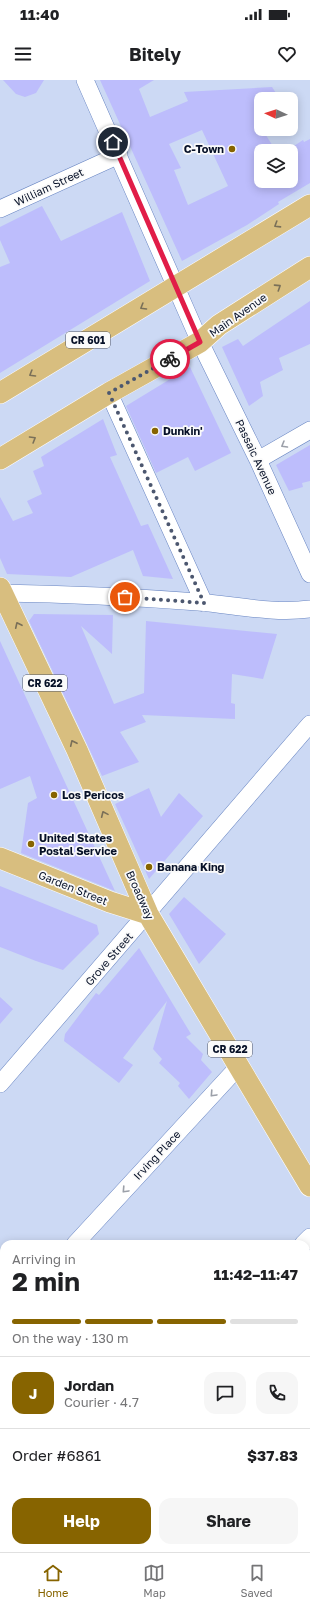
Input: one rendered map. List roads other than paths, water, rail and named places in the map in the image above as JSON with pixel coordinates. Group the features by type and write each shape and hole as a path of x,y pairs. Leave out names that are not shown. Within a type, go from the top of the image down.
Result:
{"main road":[{"name":"CR 601","path":"0,393 310,205"},
{"name":"Main Avenue","path":"0,459 109,393 200,342 219,325 310,267"},
{"name":"Broadway","path":"1,591 77,750 148,914 310,1186"},
{"name":"Garden Street","path":"0,858 110,902 148,914"}],"street":[{"name":"Passaic Avenue","path":"85,80 200,342 258,460 310,574"},
{"name":"William Street","path":"0,209 119,155"},
{"path":"109,393 204,603"},
{"path":"258,460 310,430"},
{"path":"1,591 105,595 292,611 310,609"},
{"name":"Grove Street","path":"0,1084 148,914 310,724"},
{"name":"Irving Place","path":"79,1240 239,1066"}],"place":[{"name":"C-Town","path":"232,149"},
{"name":"Dunkin'","path":"155,431"},
{"name":"Los Pericos","path":"54,795"},
{"name":"United States Postal Service","path":"31,844"},
{"name":"Banana King","path":"149,867"}]}
